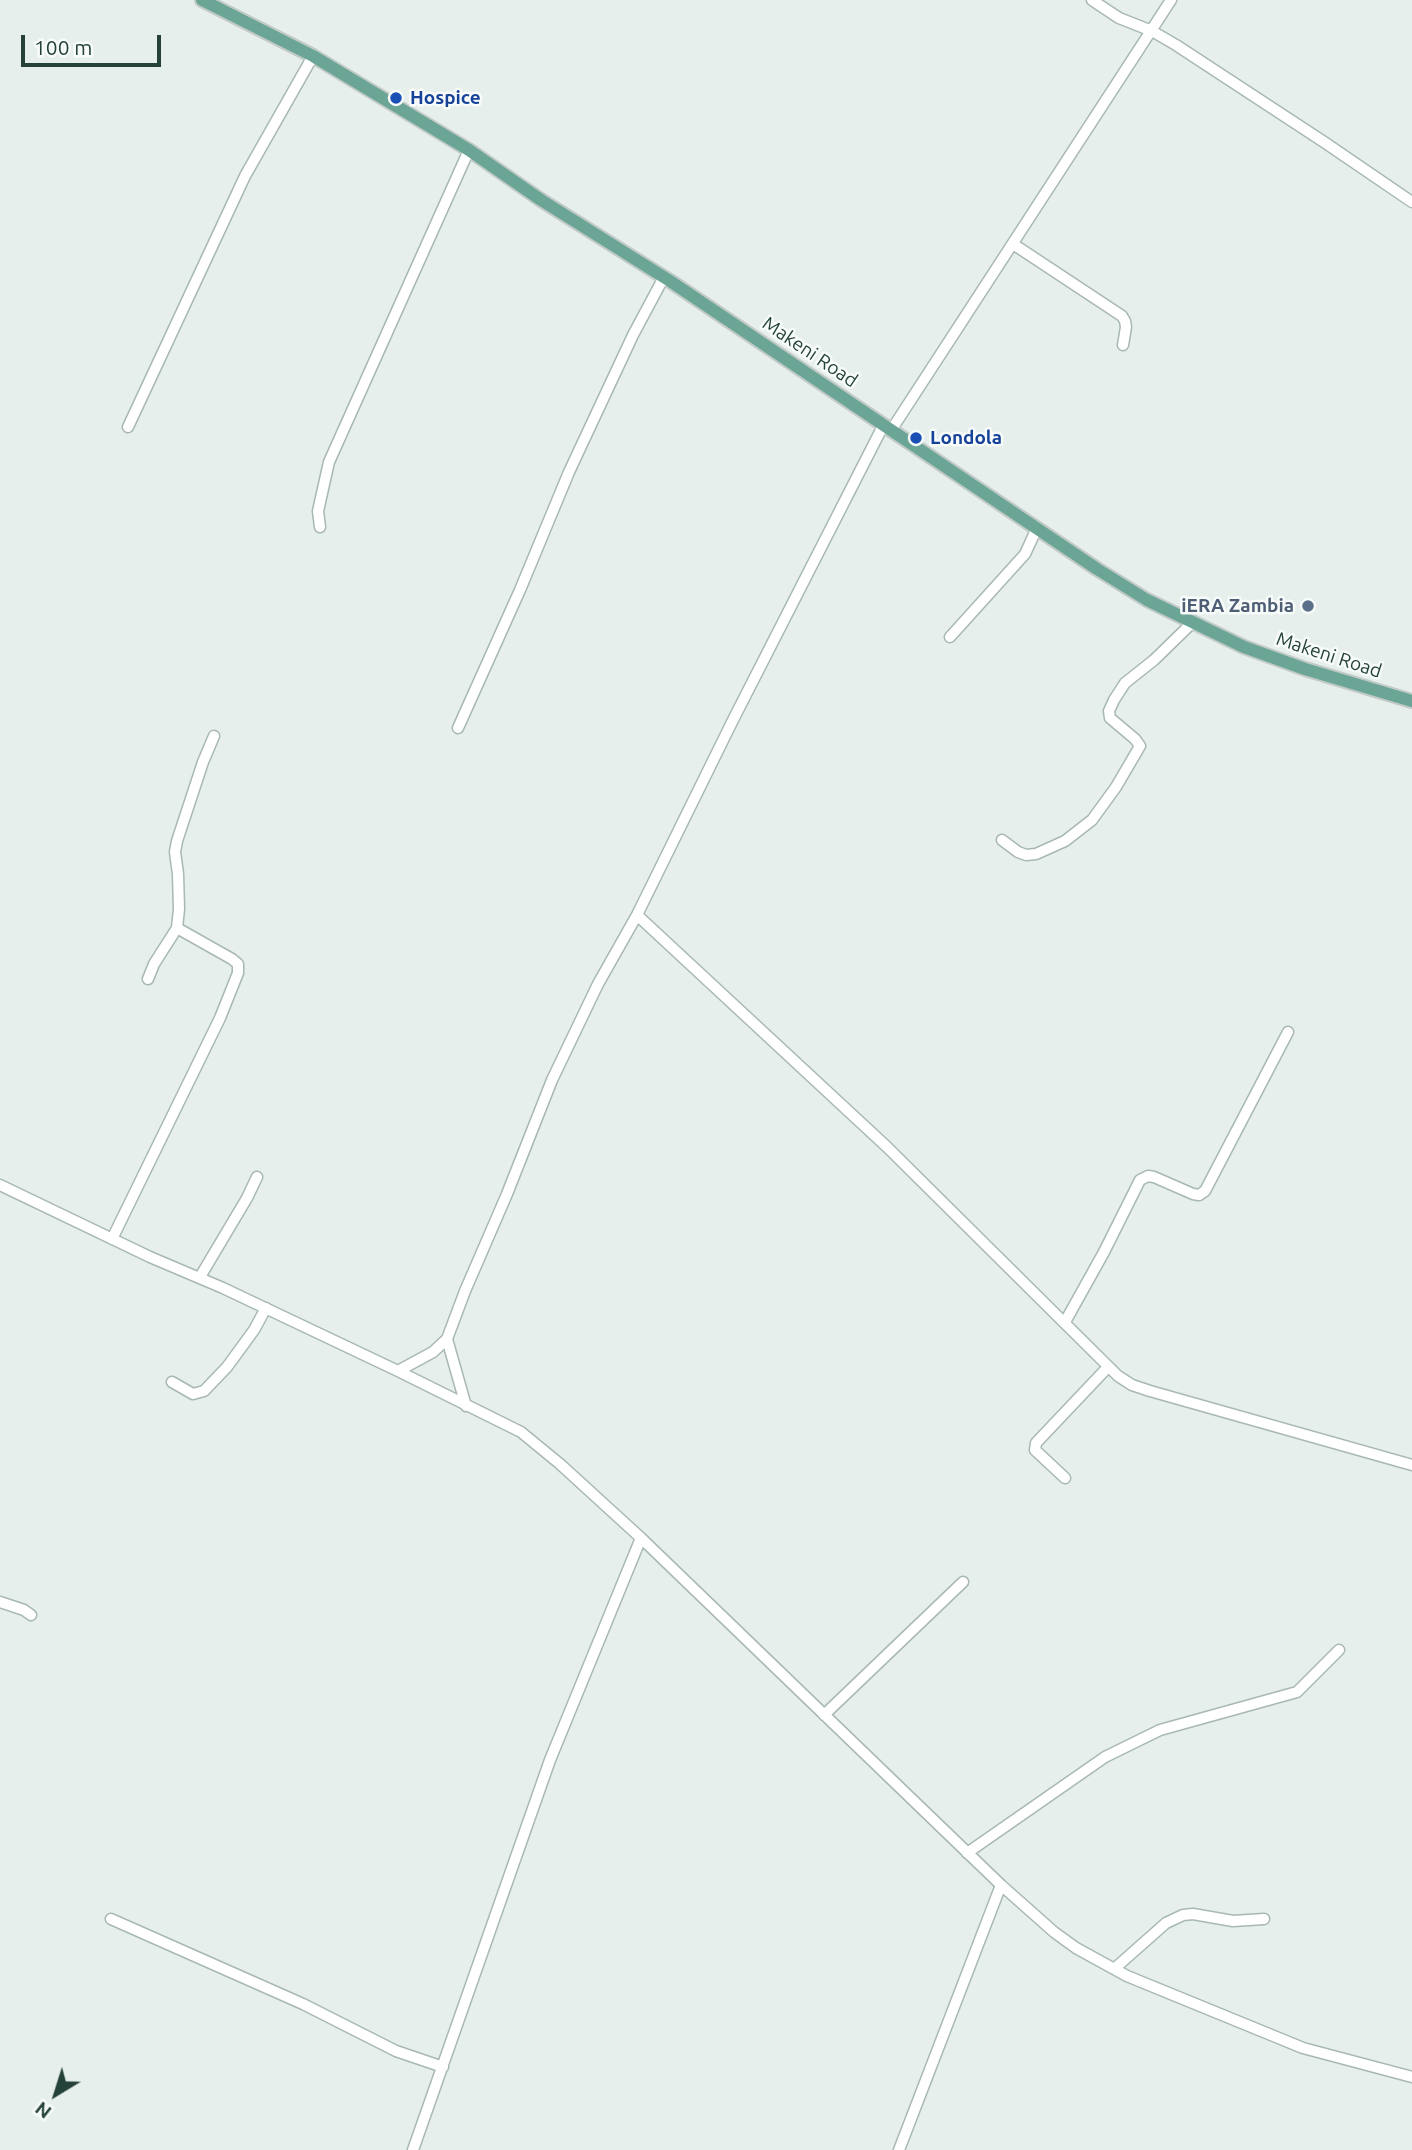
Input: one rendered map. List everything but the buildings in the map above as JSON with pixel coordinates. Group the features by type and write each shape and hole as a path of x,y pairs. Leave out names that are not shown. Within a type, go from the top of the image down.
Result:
{"main road":[{"name":"Makeni Road","path":"202,0 313,56 468,150 541,200 664,277 1147,600 1244,647 1305,669 1412,701"}],"street":[{"path":"1092,0 1119,18 1152,31 1232,80 1412,202"},
{"path":"398,1371 433,1353 447,1339 552,1080 598,984 637,915 738,710 888,426 1013,244 1171,0"},
{"path":"128,427 245,176 313,56"},
{"path":"320,527 318,511 330,462 468,150"},
{"path":"1013,244 1122,316 1126,327 1123,345"},
{"path":"458,728 569,472 633,335 664,277"},
{"path":"950,637 1025,554 1037,527"},
{"path":"1002,840 1018,852 1036,854 1065,841 1092,820 1116,787 1140,746 1110,718 1109,711 1114,699 1125,683 1192,623"},
{"path":"148,979 154,964 177,928 177,841 214,736"},
{"path":"637,915 887,1147 1108,1367 1132,1385 1412,1465"},
{"path":"112,1239 220,1018 238,973 238,964 177,928"},
{"path":"1065,1322 1143,1177 1154,1177 1193,1194 1199,1195 1205,1191 1288,1032"},
{"path":"200,1277 257,1177"},
{"path":"0,1185 266,1308 521,1433 560,1464 641,1538 1001,1885 1076,1948 1114,1969 1303,2048 1412,2077"},
{"path":"172,1382 193,1394 204,1391 227,1367 254,1330 266,1308"},
{"path":"447,1339 466,1406"},
{"path":"1065,1478 1035,1450 1036,1443 1108,1367"},
{"path":"413,2150 550,1760 641,1538"},
{"path":"824,1715 963,1582"},
{"path":"0,1602 31,1615"},
{"path":"967,1853 1105,1757 1160,1730 1297,1692 1339,1650"},
{"path":"899,2150 1001,1885"},
{"path":"1114,1969 1166,1923 1183,1914 1233,1922 1264,1919"},
{"path":"111,1919 293,1999 397,2051 443,2067"}],"place":[{"name":"Hospice","path":"396,98"},
{"name":"Londola","path":"916,438"},
{"name":"iERA Zambia","path":"1308,606"}]}
